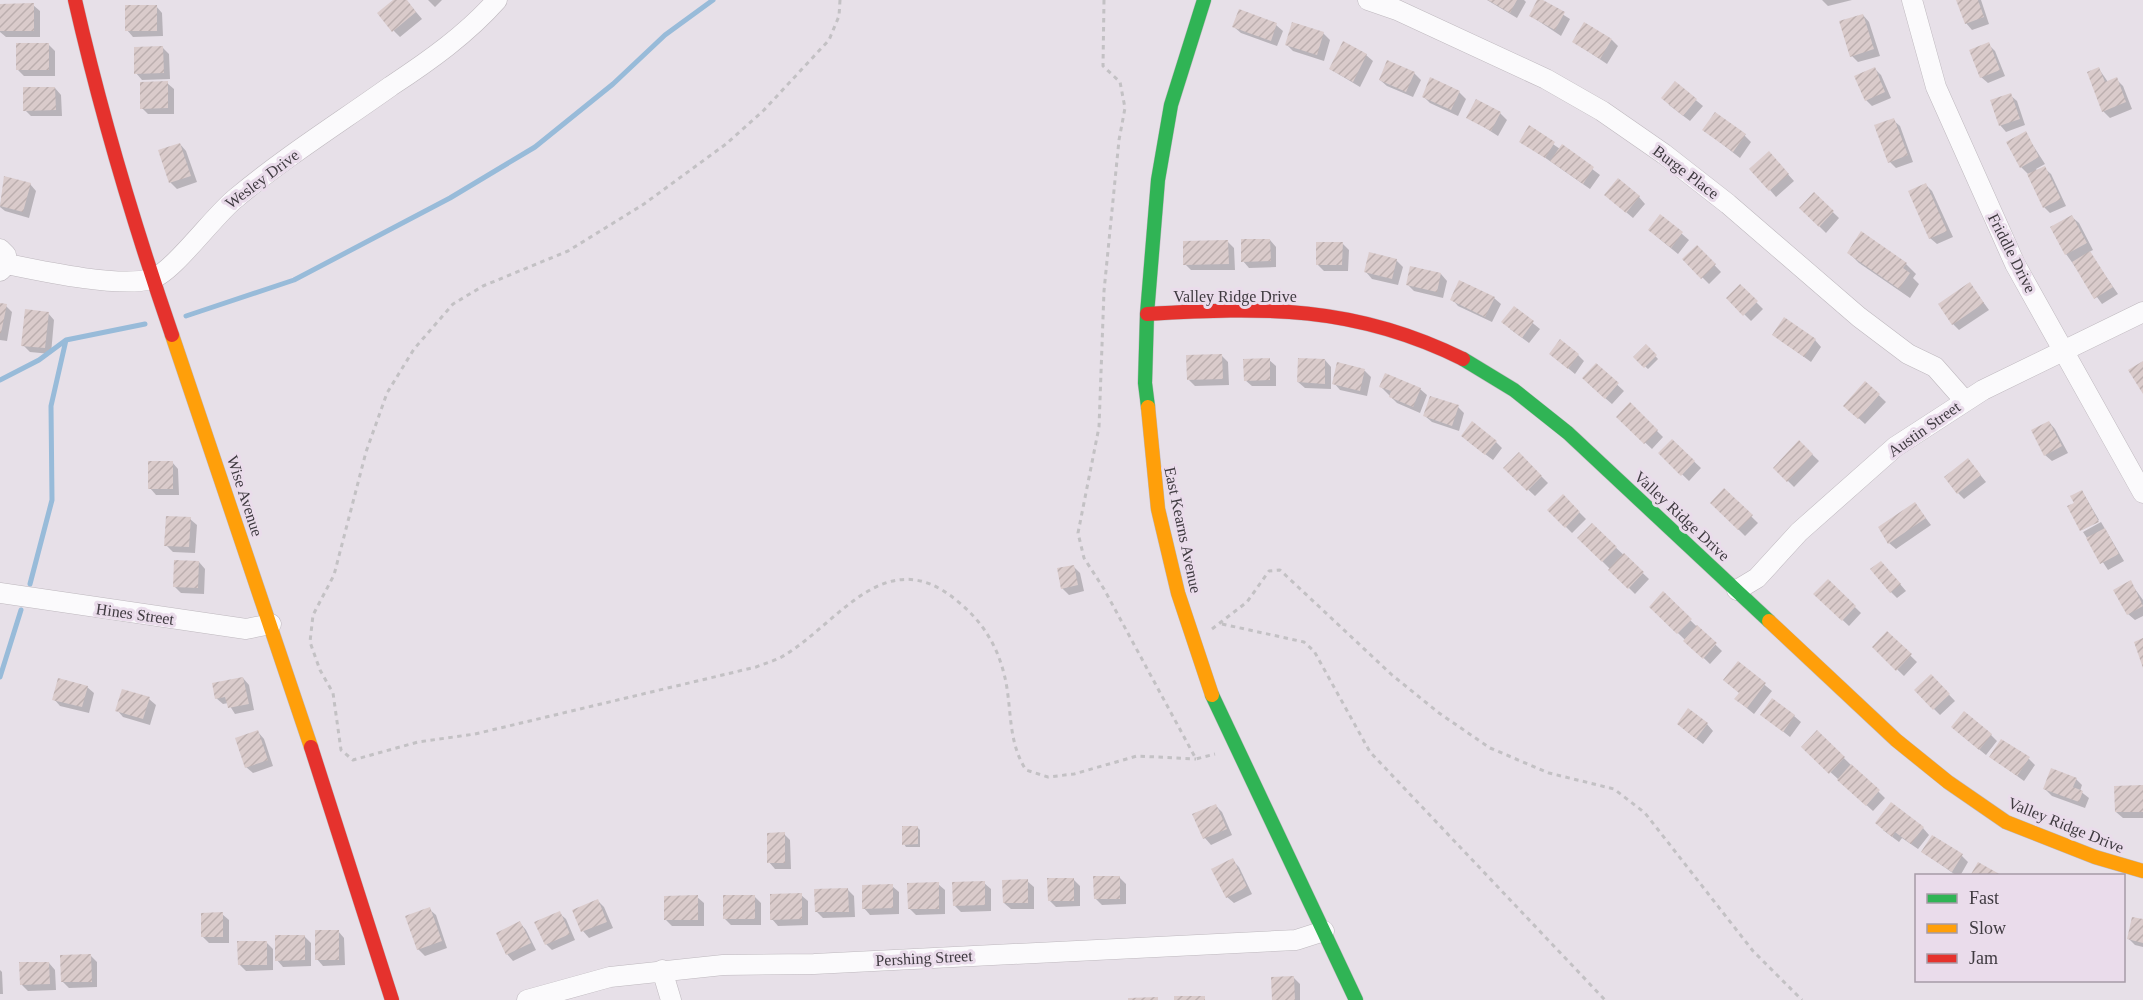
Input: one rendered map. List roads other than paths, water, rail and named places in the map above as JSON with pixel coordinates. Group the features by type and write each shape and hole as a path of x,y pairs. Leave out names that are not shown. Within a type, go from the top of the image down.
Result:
{"street":[{"name":"Wise Avenue","path":"75,0 99,99 153,279 271,624 392,1000"},
{"name":"Wesley Drive","path":"153,279 191,246 220,211 261,177 440,53 497,0"},
{"name":"East Kearns Avenue","path":"1204,0 1169,115 1158,180 1147,314 1145,383 1158,509 1178,593 1215,704 1356,1000"},
{"name":"Burge Place","path":"1368,0 1396,10 1546,79 1602,111 1664,154 1728,204 1858,317 1908,354 1935,367 1965,401"},
{"name":"Friddle Drive","path":"1912,0 1936,87 2015,264 2066,351 2143,493"},
{"path":"2,261 60,274 122,281 153,279"},
{"name":"Valley Ridge Drive","path":"1147,314 1242,309 1309,312 1353,320 1432,345 1473,365 1514,389 1550,418 1896,740 1948,782 2006,822 2095,857 2143,871"},
{"name":"Austin Street","path":"1737,590 1757,578 1799,532 1895,447 1983,390 2143,312"},
{"name":"Hines Street","path":"0,593 246,629 271,624"},
{"name":"Pershing Street","path":"527,1000 610,977 662,970 723,965 814,964 1296,940 1324,931"},
{"path":"662,970 671,1000"}],"waterway":[{"path":"186,316 294,280 450,198 535,147 613,84 665,35 713,0"},
{"path":"0,380 39,360 66,340 145,324"},
{"path":"30,584 52,500 51,406 66,340"},
{"path":"0,677 21,610"}]}
